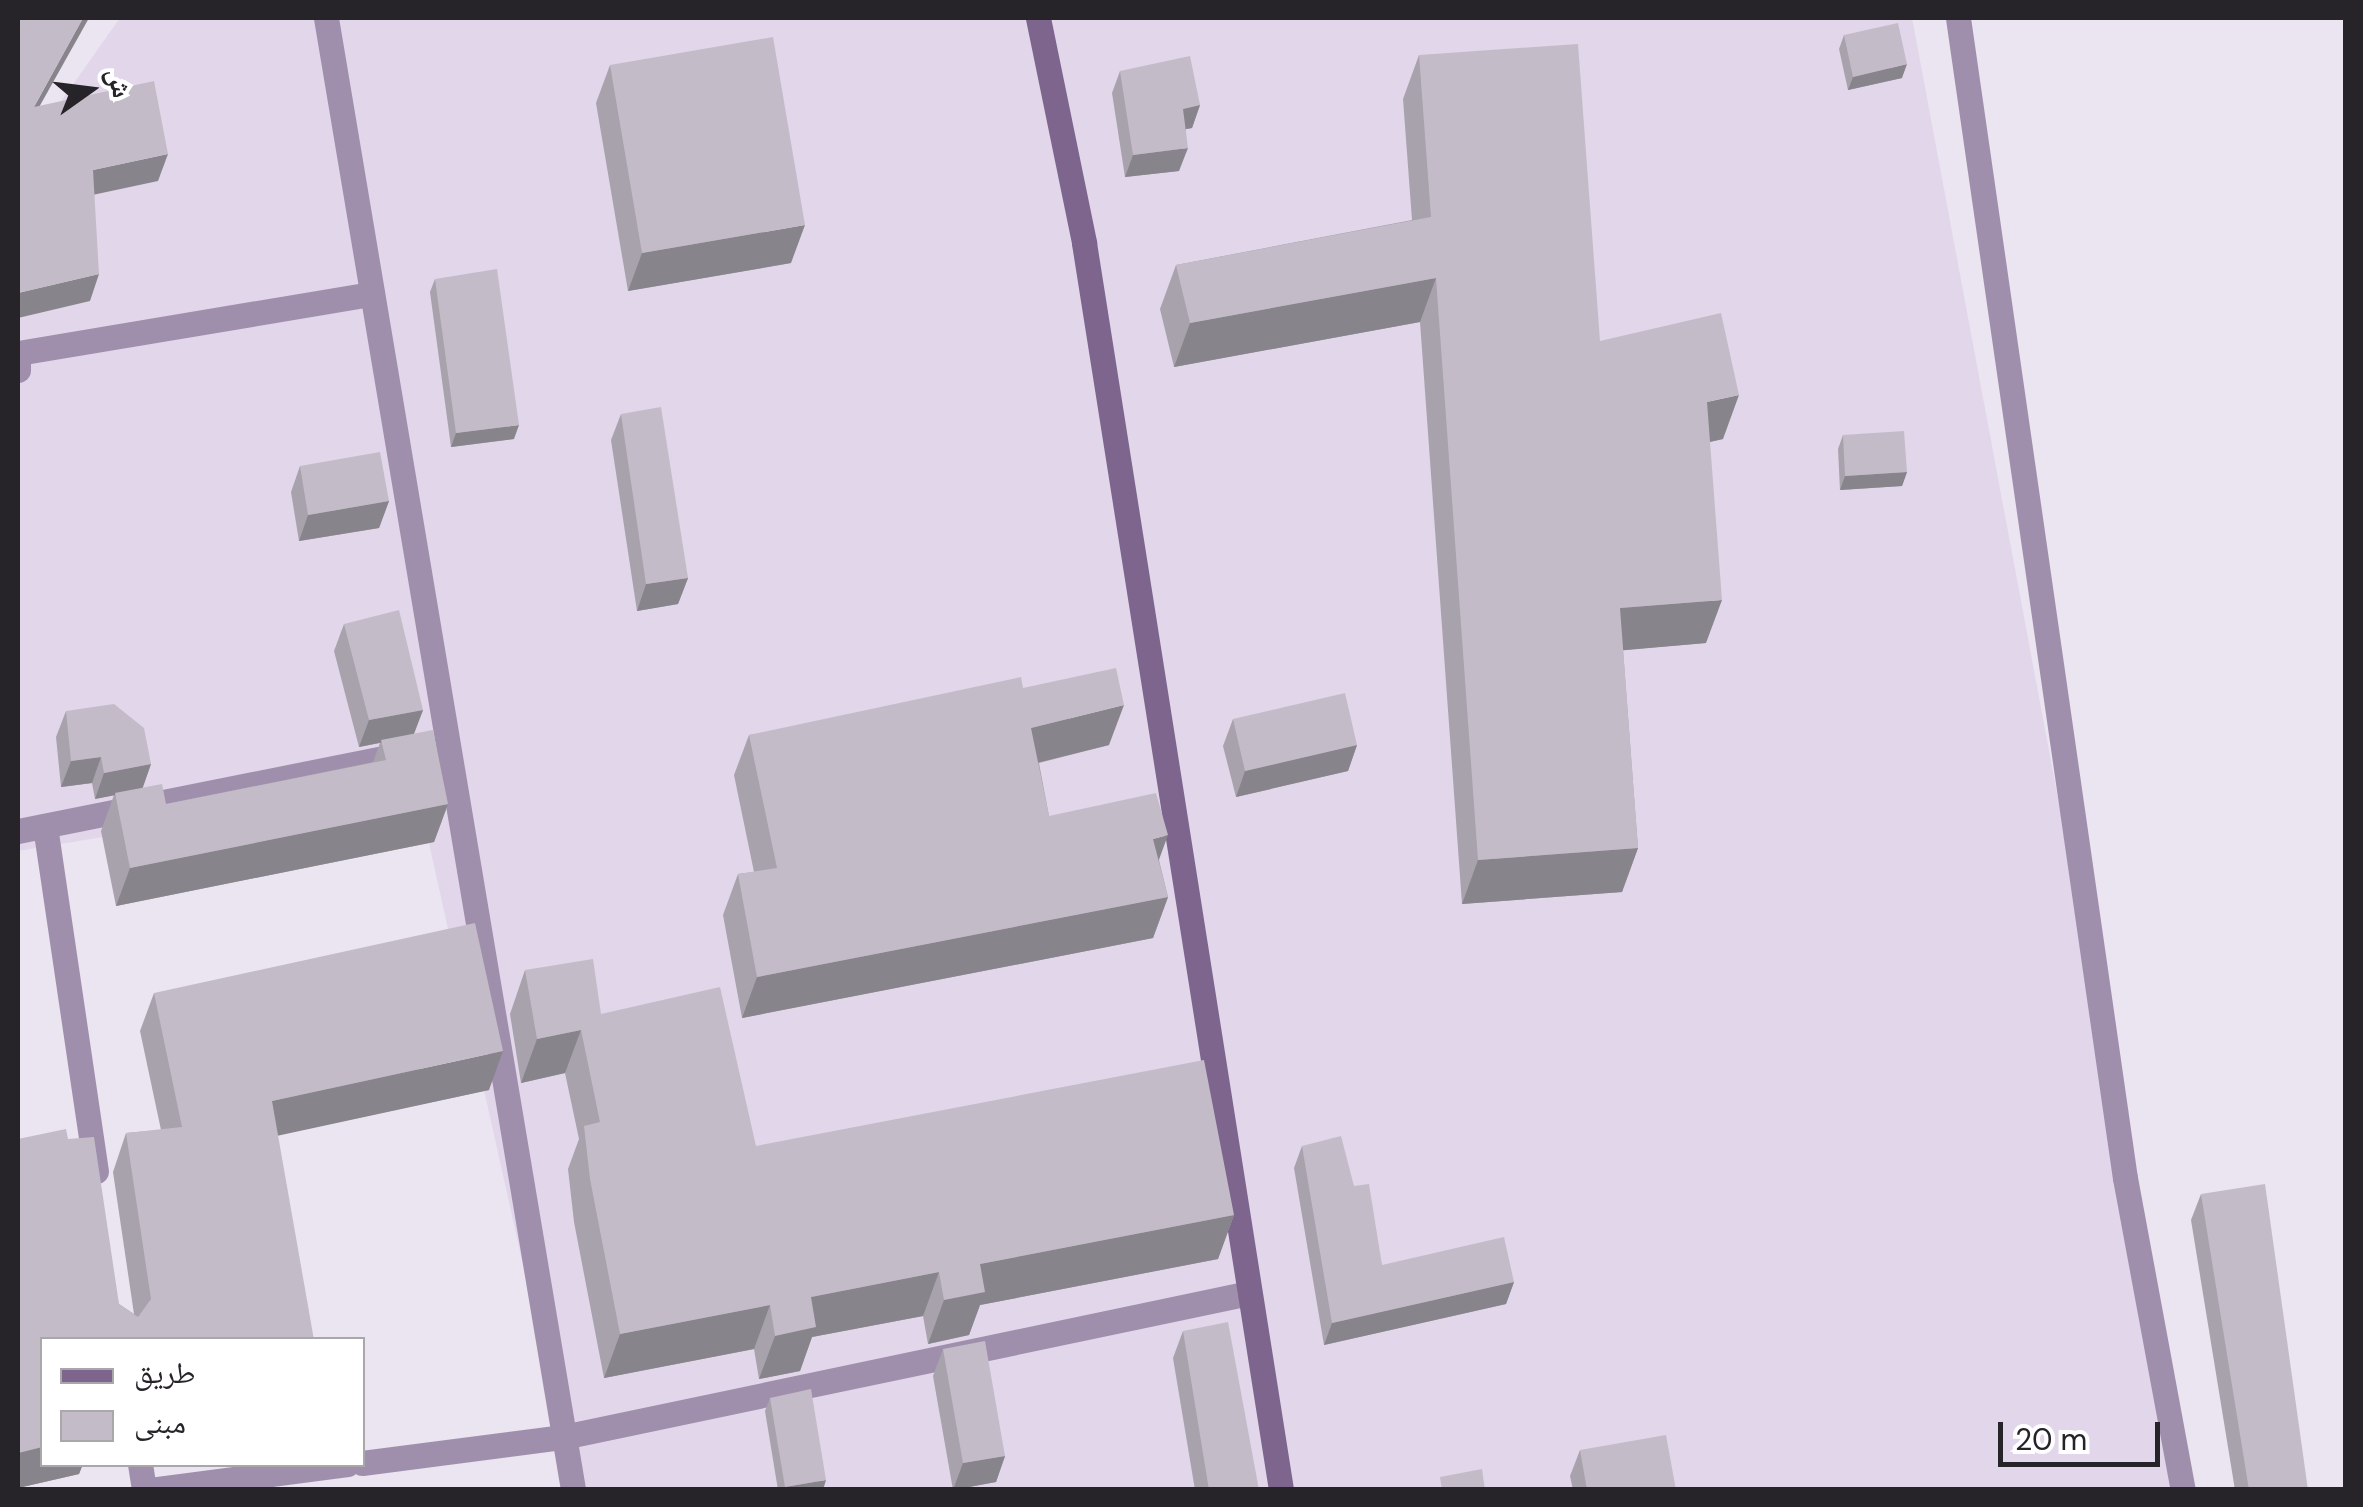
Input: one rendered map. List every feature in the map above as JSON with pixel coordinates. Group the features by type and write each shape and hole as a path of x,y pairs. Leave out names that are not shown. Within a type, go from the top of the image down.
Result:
{"street":[{"path":"326,18 573,1490"},
{"path":"1038,18 1084,243 1281,1490"},
{"path":"1958,18 2122,1158 2183,1490"},
{"path":"18,370 18,353 372,294"},
{"path":"18,830 448,746"},
{"path":"45,826 101,1201"},
{"path":"365,1462 563,1437 1249,1292"},
{"path":"147,1490 325,1467"}],"shaded area":[{"path":"120,18 1912,18 2187,1489 573,1489 416,785 18,851 18,162"}],"building":[{"path":"18,18 83,18 34,107 154,81 168,154 93,170 99,274 18,293"},
{"path":"1898,23 1907,64 1853,77 1844,35"},
{"path":"773,37 805,225 642,253 610,65"},
{"path":"1578,44 1600,341 1721,313 1739,395 1707,402 1722,600 1620,608 1638,848 1478,860 1436,278 1190,323 1176,265 1431,217 1419,55"},
{"path":"1190,56 1200,105 1183,109 1188,148 1133,155 1120,71"},
{"path":"497,269 519,425 456,433 435,279"},
{"path":"661,407 688,578 646,584 621,414"},
{"path":"1904,431 1907,472 1845,476 1843,435"},
{"path":"380,452 389,501 308,515 300,466"},
{"path":"399,610 423,710 369,720 344,624"},
{"path":"1116,668 1124,705 1031,728 1049,816 1156,793 1168,835 1153,839 1168,897 757,977 738,874 777,868 749,735 1021,677 1023,688"},
{"path":"1345,693 1357,745 1245,771 1233,719"},
{"path":"114,704 144,728 151,764 104,773 101,757 71,761 66,711"},
{"path":"433,730 448,804 130,868 115,793 162,784 166,804 386,760 381,740"},
{"path":"475,923 503,1051 272,1101 313,1337 40,1337 40,1448 18,1453 18,1139 66,1129 68,1139 94,1137 119,1304 138,1317 151,1299 126,1133 182,1127 154,993"},
{"path":"593,959 601,1014 720,987 756,1146 1204,1060 1234,1215 980,1264 985,1292 944,1300 939,1272 811,1297 816,1327 775,1336 770,1305 620,1334 590,1179 584,1126 600,1122 581,1030 537,1039 525,970"},
{"path":"1341,1136 1354,1186 1369,1184 1382,1265 1504,1237 1514,1282 1332,1323 1302,1146"},
{"path":"2265,1184 2308,1490 2249,1490 2201,1194"},
{"path":"1228,1322 1259,1490 1209,1490 1183,1331"},
{"path":"985,1341 1005,1456 963,1463 943,1349"},
{"path":"811,1389 826,1480 785,1487 770,1398"},
{"path":"1666,1435 1676,1490 1587,1490 1580,1450"},
{"path":"1482,1469 1485,1490 1442,1490 1440,1477"}]}
